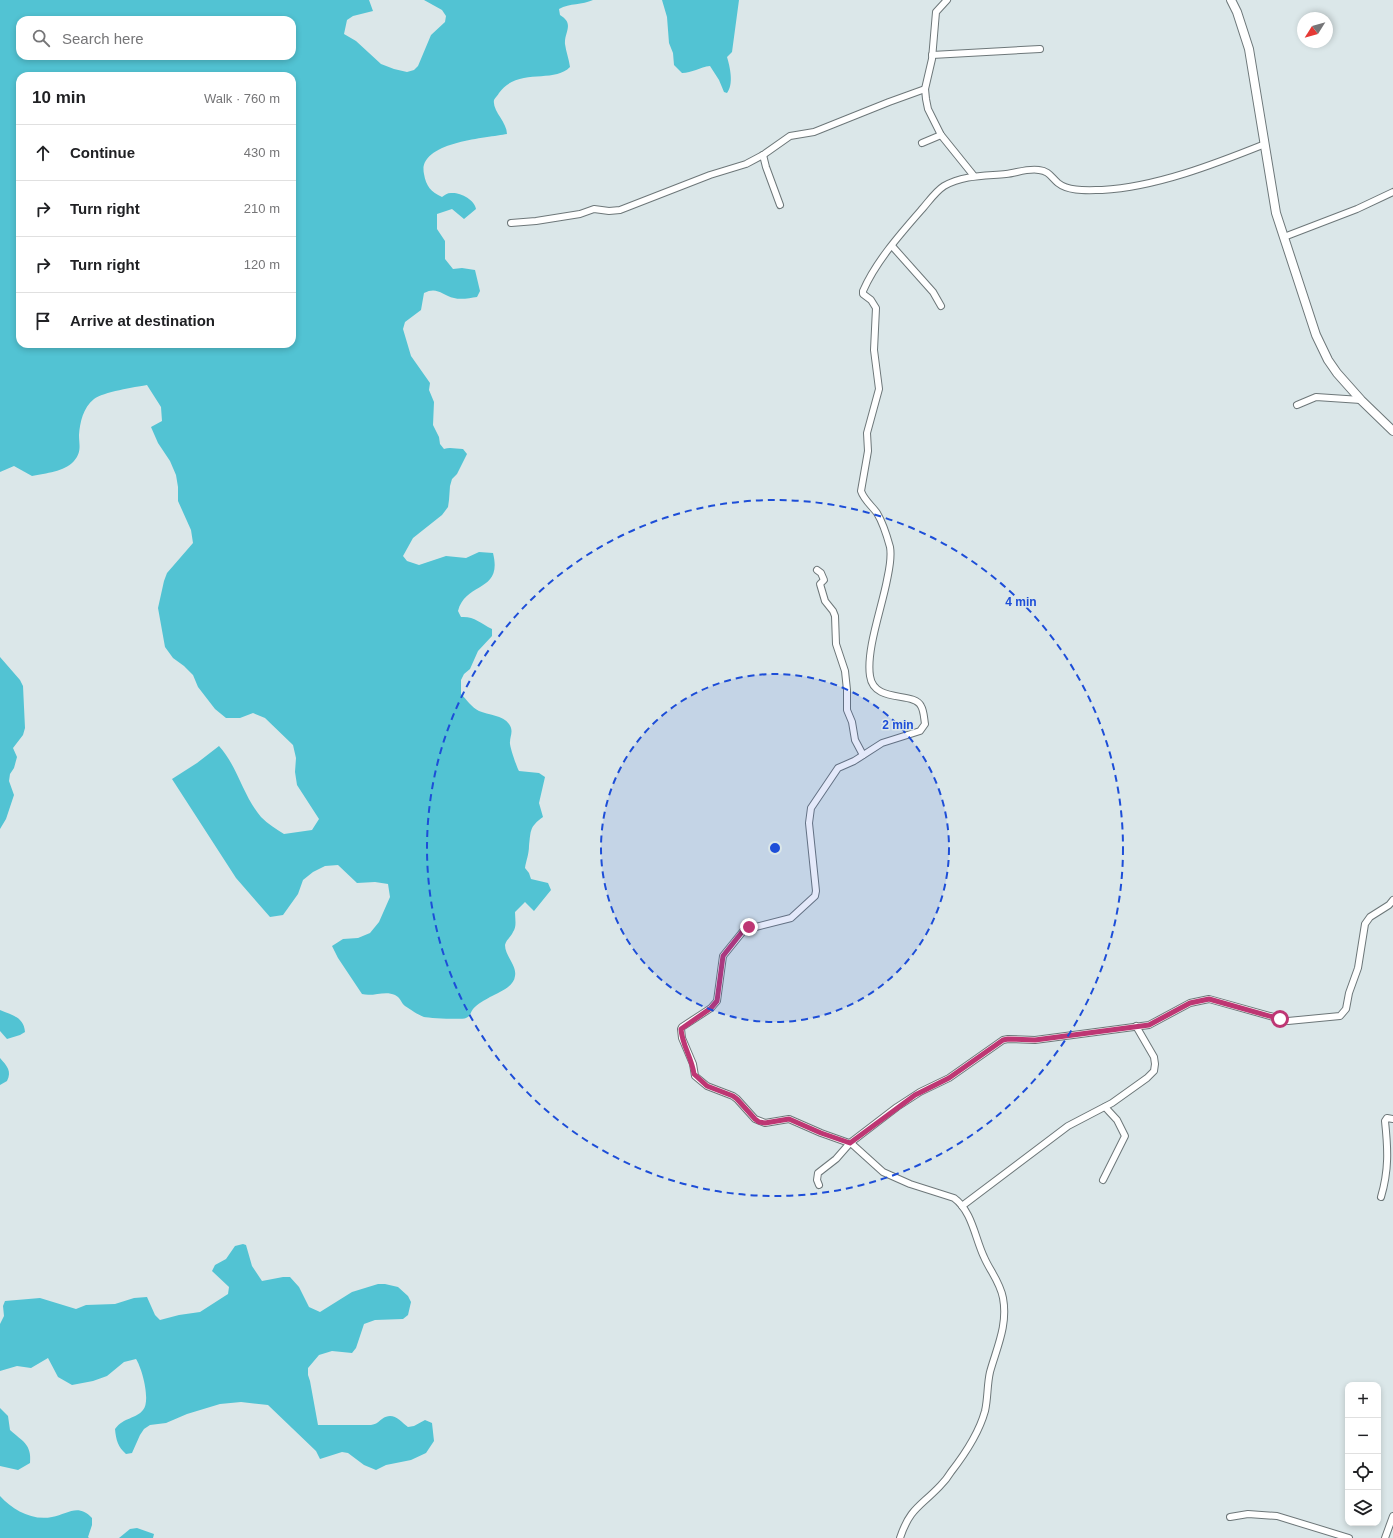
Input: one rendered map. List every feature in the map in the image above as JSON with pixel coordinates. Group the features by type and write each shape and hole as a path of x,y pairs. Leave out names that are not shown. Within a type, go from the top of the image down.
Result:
{"street":[{"path":"947,0 936,12 932,56 925,89 926,98 928,109 941,135 974,176"},
{"path":"1231,0 1237,12 1249,49 1273,199 1316,335 1337,373 1361,400 1392,428"},
{"path":"932,56 1040,49"},
{"path":"511,223 536,221 580,214 594,209 609,211 620,210 710,175 746,164 763,155 790,136 814,132 925,89"},
{"path":"922,143 941,135"},
{"path":"900,1538 911,1513 940,1486 968,1447 977,1429 984,1412 990,1373 1004,1325 1005,1312 1002,1291 981,1252 968,1215 954,1198 910,1184 883,1172 850,1143 821,1133 789,1119 765,1123 755,1119 733,1096 707,1086 695,1075 693,1064 682,1038 681,1029 711,1008 717,1001 723,956 744,930 791,918 814,898 816,891 809,823 811,808 838,768 882,743 920,731 925,724 922,706 919,703 911,699 884,694 878,689 870,677 872,648 890,564 890,549 878,516 861,491 868,451 867,433 879,389 874,350 876,308 871,300 863,294 863,291 871,274 908,225 938,191 945,186 974,176 1008,174 1036,169 1049,173 1058,183 1064,187 1072,189 1102,190 1128,187 1205,166 1265,144"},
{"path":"763,155 780,205"},
{"path":"1284,237 1357,209 1393,192"},
{"path":"892,246 933,292 941,306"},
{"path":"1297,405 1308,399 1316,397 1361,400"},
{"path":"817,570 821,573 824,580 820,584 824,601 834,611 836,644 845,671 847,710 852,722 856,740 863,755"},
{"path":"819,1185 817,1180 818,1173 836,1159 850,1143 915,1095 949,1078 1003,1040 1035,1040 1149,1025 1190,1003 1209,999 1288,1021 1338,1016 1346,1009 1349,993 1358,968 1365,924 1370,917 1389,905 1393,900"},
{"path":"962,1206 1068,1126 1118,1100 1154,1071 1154,1057 1136,1026"},
{"path":"1103,1180 1125,1136 1117,1120 1105,1107"},
{"path":"1381,1198 1386,1180 1388,1160 1385,1121 1387,1118 1393,1118"},
{"path":"1230,1517 1248,1514 1275,1515 1349,1538"},
{"path":"1384,1538 1393,1516"}],"shaded area":[{"path":"0,0 369,0 373,11 353,16 347,20 344,34 356,41 381,64 407,72 414,70 418,66 431,35 445,22 446,16 442,10 424,0 593,0 559,9 560,15 564,18 568,25 565,44 570,67 555,75 515,80 507,85 494,99 495,108 505,125 507,134 470,140 442,148 431,155 425,163 425,178 432,191 442,197 450,193 459,194 470,200 475,206 476,209 464,219 452,209 437,214 437,229 445,241 445,259 453,269 462,268 475,270 480,291 477,297 463,299 450,297 432,290 424,293 421,310 405,322 403,329 411,356 430,383 429,390 434,402 433,425 439,437 440,444 444,449 463,449 467,454 457,474 452,479 448,507 442,515 413,538 403,556 407,561 419,565 446,556 466,558 479,552 493,553 495,566 493,575 482,586 468,595 462,602 458,611 461,617 473,619 492,629 492,636 478,651 470,669 464,674 461,680 461,694 476,710 499,717 509,724 512,731 510,742 511,747 519,771 539,773 545,777 539,803 543,817 533,827 525,868 531,879 548,883 551,890 534,911 525,902 515,912 515,927 505,945 515,972 514,980 509,986 479,1004 473,1009 468,1017 463,1019 424,1017 405,1006 395,995 387,993 370,995 362,994 338,958 332,946 343,939 358,938 370,933 379,922 390,897 388,884 375,882 357,883 338,865 325,866 313,872 303,880 298,894 283,915 270,917 236,878 172,779 197,763 219,746 226,754 255,809 266,822 284,834 312,830 319,819 297,785 295,772 296,758 293,745 265,718 253,713 240,718 226,718 215,709 198,687 193,675 173,658 165,647 158,608 164,581 167,573 193,543 191,530 178,501 176,475 151,427 162,421 161,407 147,385 104,394 98,396 90,403 81,420 79,435 80,448 78,455 70,465 54,472 32,476 14,466 0,472"},
{"path":"662,0 739,0 732,52 727,57 731,80 727,93 724,92 719,80 710,66 682,73 674,65 673,53 669,43 667,17"},
{"path":"0,657 20,680 23,686 25,728 23,735 13,748 17,757 14,768 10,774 9,781 14,795 6,819 0,829"},
{"path":"0,1010 17,1017 22,1023 25,1032 7,1039 0,1031"},
{"path":"0,1058 7,1066 9,1074 7,1081 0,1085"},
{"path":"243,1244 246,1245 252,1266 262,1281 290,1277 299,1287 309,1307 320,1312 352,1292 378,1284 398,1287 408,1296 411,1302 408,1315 403,1319 375,1320 364,1324 356,1348 352,1353 332,1351 319,1355 308,1368 308,1375 318,1425 371,1425 386,1417 393,1416 408,1427 414,1426 425,1420 432,1423 434,1441 426,1453 411,1460 386,1465 376,1470 364,1465 348,1453 342,1452 320,1459 316,1451 268,1405 241,1402 220,1404 187,1414 166,1423 150,1425 144,1429 140,1435 132,1453 126,1454 118,1443 115,1429 122,1422 140,1413 145,1406 146,1400 145,1384 136,1359 124,1362 107,1376 93,1381 72,1385 58,1377 48,1358 31,1368 17,1366 0,1371 0,1324 4,1316 3,1306 5,1301 40,1298 76,1309 86,1305 115,1304 134,1298 147,1297 155,1315 160,1320 200,1312 228,1294 229,1287 212,1271 215,1265 226,1259 235,1246"},
{"path":"0,1408 8,1416 10,1430 28,1447 30,1463 18,1470 0,1466"},
{"path":"0,1496 17,1510 30,1516 45,1518 77,1510 82,1511 92,1518 89,1538 0,1538"},
{"path":"137,1528 154,1534 153,1538 119,1538 130,1529"}],"route":[{"path":"749,927 742,932 723,956 717,1001 711,1008 681,1029 683,1042 693,1064 694,1074 707,1086 733,1096 741,1102 759,1122 765,1123 785,1119 794,1120 813,1130 850,1143 897,1107 920,1092 949,1078 1003,1040 1035,1040 1149,1025 1190,1003 1209,999 1280,1019"}]}
